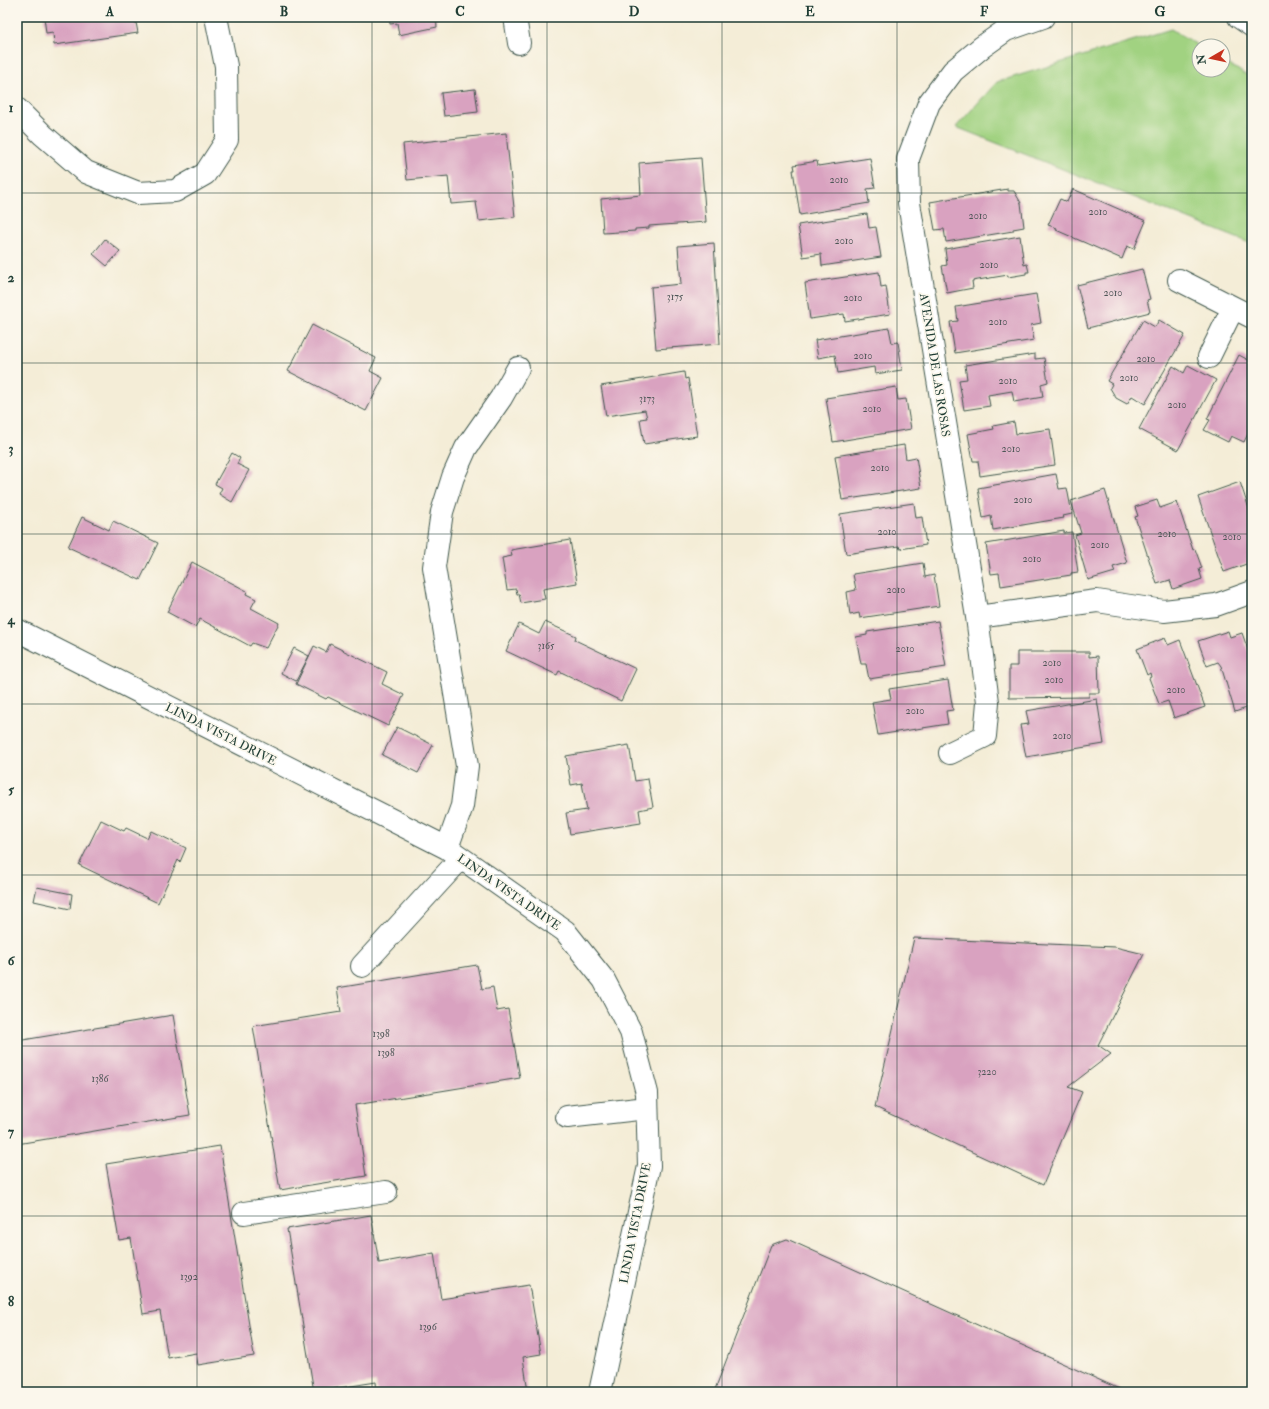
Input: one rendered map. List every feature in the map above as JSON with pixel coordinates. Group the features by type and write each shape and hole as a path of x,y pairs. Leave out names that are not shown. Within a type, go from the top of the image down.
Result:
{"street":[{"path":"17,109 43,135 86,172 138,193 175,191 205,174 227,140 226,66 216,17"},
{"path":"515,17 519,43"},
{"name":"AVENIDA DE LAS ROSAS","path":"950,753 985,736 988,702 977,617 909,203 908,159 929,103 953,71 1006,30 1042,17"},
{"path":"1239,17 1252,26"},
{"path":"1179,280 1252,317"},
{"path":"1208,358 1233,308"},
{"name":"LINDA VISTA DRIVE","path":"454,853 467,766 434,568 442,512 453,478 466,448 501,398 518,368"},
{"path":"977,617 1097,602 1164,611 1216,605 1252,592"},
{"name":"LINDA VISTA DRIVE","path":"17,630 454,853 565,931 604,980 631,1032 647,1094 649,1166 600,1392"},
{"path":"362,966 454,853"},
{"path":"567,1118 647,1108"},
{"path":"244,1213 386,1192"}],"green space":[{"path":"1171,29 1191,41 1191,78 1231,78 1231,66 1252,78 1252,244 956,127 997,82"}],"building":[{"path":"44,17 135,17 138,33 54,45 53,32 46,33"},
{"path":"389,17 436,17 437,27 399,35 397,23 390,24"},
{"path":"475,89 478,112 444,116 441,93"},
{"path":"506,133 515,217 479,221 476,202 451,204 448,176 407,180 403,144"},
{"path":"701,158 706,222 649,226 649,228 635,229 635,231 603,233 601,199 641,195 639,163"},
{"path":"870,158 875,188 867,189 869,203 800,215 793,170 795,170 794,165 817,161 818,166"},
{"path":"1008,189 1008,191 1014,191 1021,203 1024,227 1013,229 1013,231 946,242 944,229 935,230 930,202"},
{"path":"1073,189 1146,221 1134,249 1127,246 1122,259 1056,230 1057,228 1048,225 1060,199 1067,202"},
{"path":"867,214 869,228 876,227 881,257 822,266 821,254 803,257 798,225"},
{"path":"1020,236 1024,265 1027,264 1029,272 1026,272 1026,274 1008,277 1008,275 972,281 973,288 947,293 942,266 947,265 945,249"},
{"path":"105,239 120,251 107,266 93,254"},
{"path":"714,243 720,344 656,349 651,287 681,284 678,246"},
{"path":"1142,269 1150,299 1147,300 1150,312 1088,328 1077,285"},
{"path":"879,272 881,287 886,286 890,314 845,321 844,314 810,319 805,283"},
{"path":"1036,294 1041,323 1031,325 1034,340 955,353 950,322 958,321 956,307"},
{"path":"1143,320 1155,327 1159,320 1185,335 1145,404 1132,396 1127,404 1116,398 1110,388 1112,384 1107,381"},
{"path":"312,325 376,358 370,371 383,378 366,411 288,371"},
{"path":"889,328 892,343 898,342 902,370 875,374 874,367 838,373 835,355 818,358 815,340"},
{"path":"1035,354 1035,359 1044,358 1048,382 1041,384 1043,397 1014,402 1012,391 988,395 990,406 964,410 959,380 967,379 965,365"},
{"path":"1239,355 1252,362 1252,425 1244,442 1231,436 1228,442 1204,430 1210,420 1207,419"},
{"path":"1188,365 1216,380 1178,450 1139,429 1173,366 1184,373"},
{"path":"684,372 685,379 688,378 697,436 644,444 640,419 647,418 645,410 606,416 601,386"},
{"path":"896,387 898,400 906,399 911,429 833,442 826,398"},
{"path":"1014,422 1016,434 1050,429 1055,465 980,476 978,461 973,461 968,434 994,429 993,426"},
{"path":"904,445 906,459 916,457 921,488 842,500 835,456"},
{"path":"232,453 240,458 237,464 249,470 232,502 219,494 222,488 215,484"},
{"path":"1056,474 1059,489 1067,488 1072,514 1063,516 1064,518 993,530 991,516 983,518 978,488"},
{"path":"1240,482 1252,518 1252,553 1250,554 1252,562 1224,572 1198,497"},
{"path":"1105,490 1127,563 1113,567 1115,572 1088,580 1075,535 1081,533 1071,501"},
{"path":"1157,500 1160,508 1177,502 1193,550 1195,549 1202,568 1199,569 1202,579 1173,589 1170,580 1157,584 1135,517 1138,516 1135,507"},
{"path":"914,503 916,518 922,517 926,545 900,549 899,546 846,554 840,514"},
{"path":"82,517 109,530 113,521 158,543 140,580 68,547"},
{"path":"1064,531 1064,533 1072,532 1078,572 1071,573 1071,575 1001,586 999,573 991,574 986,544"},
{"path":"570,540 577,583 543,589 545,599 521,603 516,589 507,590 502,558 512,556 511,550"},
{"path":"192,562 247,591 246,594 256,599 251,608 279,623 266,648 252,643 250,646 200,619 195,627 167,612"},
{"path":"923,563 925,577 934,575 939,606 860,618 859,613 850,615 847,592 856,590 853,574"},
{"path":"938,621 946,667 869,679 866,664 861,664 856,637 867,635 867,632"},
{"path":"545,622 576,636 575,640 636,669 621,701 559,671 557,675 506,651 519,624 539,634"},
{"path":"1228,631 1230,637 1242,633 1252,661 1252,706 1235,712 1221,666 1218,662 1207,666 1198,641"},
{"path":"1165,638 1168,645 1180,640 1205,707 1174,718 1168,701 1159,704 1149,678 1151,677 1150,673 1147,675 1137,649"},
{"path":"330,644 387,672 382,684 404,695 388,726 328,697 326,699 296,684 314,646 326,652"},
{"path":"294,648 309,656 296,681 281,673"},
{"path":"1017,652 1089,652 1089,657 1098,656 1099,693 1089,693 1089,697 1009,698 1009,666 1017,666"},
{"path":"948,680 953,710 946,711 948,724 878,735 872,702 891,699 889,689"},
{"path":"1097,699 1104,744 1026,757 1020,725 1029,724 1026,711"},
{"path":"397,727 433,745 418,773 382,755"},
{"path":"629,745 635,781 648,779 653,807 639,810 641,823 570,834 566,813 587,810 582,783 571,785 566,756"},
{"path":"101,820 124,831 126,828 147,838 151,831 186,848 180,862 178,860 158,903 79,865"},
{"path":"37,887 72,894 70,909 34,901"},
{"path":"914,938 1115,947 1144,954 1098,1045 1111,1054 1068,1087 1082,1092 1043,1185 875,1107"},
{"path":"477,965 482,989 493,987 497,1011 508,1009 520,1078 355,1105 366,1176 280,1190 253,1026 341,1012 337,988"},
{"path":"173,1015 190,1115 17,1144 17,1041"},
{"path":"220,1146 254,1356 198,1365 196,1353 168,1358 160,1311 143,1314 131,1238 119,1240 106,1164"},
{"path":"371,1215 379,1263 434,1253 441,1299 529,1285 541,1354 523,1357 528,1392 377,1392 376,1382 314,1392 287,1229"},
{"path":"787,1239 1126,1392 714,1392 771,1245"}]}
